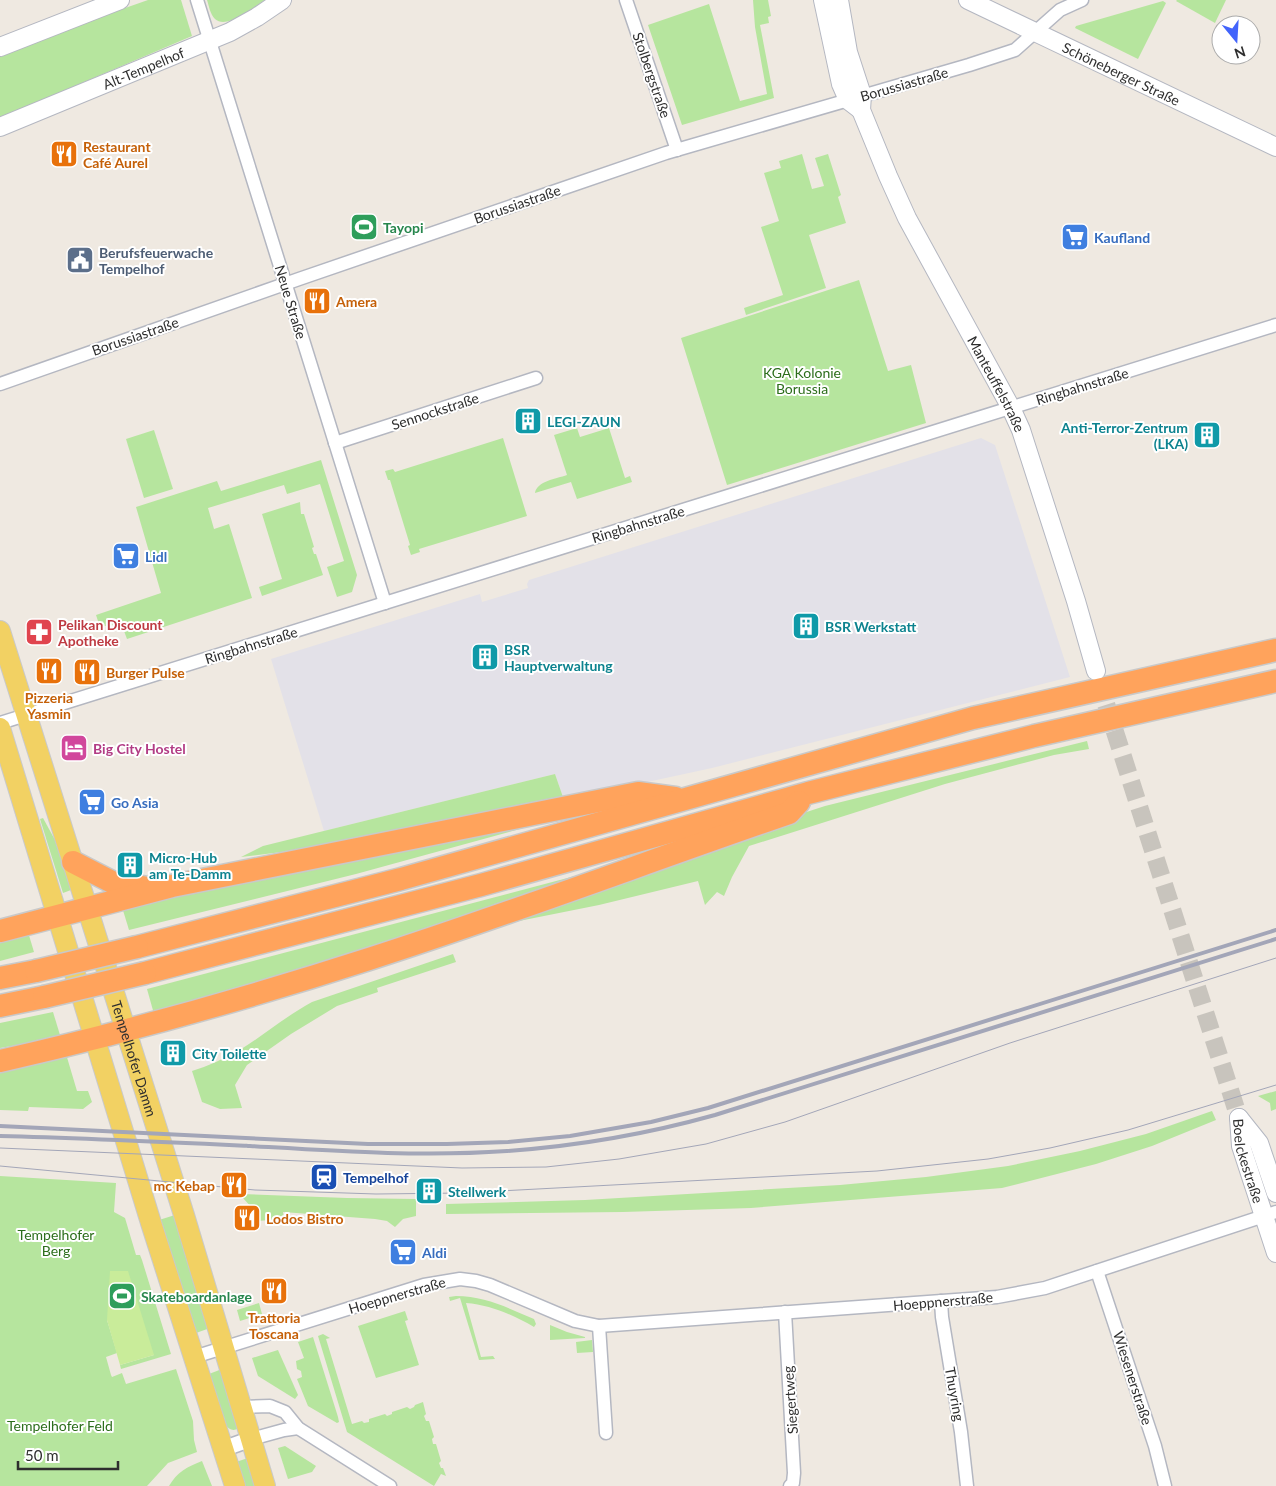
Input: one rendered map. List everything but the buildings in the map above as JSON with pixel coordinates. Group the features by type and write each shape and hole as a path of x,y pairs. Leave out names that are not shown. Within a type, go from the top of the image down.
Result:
{"highway":[{"path":"0,978 138,947 401,879 973,718 1267,652 1276,639"},
{"path":"0,1006 145,973 481,885 808,792 1034,736 1273,684"},
{"path":"0,931 164,888 638,792 684,799"},
{"path":"0,1061 246,996 368,960 585,886 789,813 808,792"},
{"path":"73,862 101,878 120,884 133,887 164,888"}],"main road":[{"path":"0,47 120,0"},
{"name":"Alt-Tempelhof","path":"0,128 210,41 257,18 282,0"},
{"name":"Manteuffelstraße","path":"822,0 841,84 857,102"},
{"name":"Manteuffelstraße","path":"839,0 842,28 857,102 903,210 1011,408 1026,446 1053,528 1096,671"},
{"name":"Schöneberger Straße","path":"968,0 1276,147"},
{"name":"Tempelhofer Damm","path":"0,631 88,908 265,1486"},
{"path":"0,728 235,1486"},
{"name":"Boelckestraße","path":"1276,1193 1259,1143 1239,1118 1241,1146 1269,1214 1276,1254"}],"street":[{"name":"Neue Straße","path":"197,0 386,603"},
{"name":"Stolbergstraße","path":"626,0 676,150"},
{"name":"Borussiastraße","path":"0,384 676,150 857,102 1015,50 1060,10 1082,0"},
{"name":"Ringbahnstraße","path":"0,724 1276,325"},
{"name":"Sennockstraße","path":"335,443 536,378"},
{"name":"Hoeppnerstraße","path":"194,1357 424,1285 460,1279 490,1285 575,1321 599,1326 997,1297 1035,1290 1269,1214"},
{"name":"Wiesenerstraße","path":"1097,1271 1155,1446 1165,1486"},
{"name":"Thuyring","path":"941,1302 961,1432 966,1486"},
{"name":"Siegertweg","path":"785,1312 794,1473 793,1483 790,1486"},
{"path":"599,1326 606,1433"},
{"path":"242,1407 265,1406 285,1412 298,1428 390,1486"},
{"path":"223,1449 284,1430 298,1428"}],"shaded area":[{"path":"981,438 995,445 1070,677 712,768 564,800 555,774 324,831 271,659 480,594 482,602 528,588 529,580"}],"green space":[{"path":"148,0 181,0 192,36 0,118 0,57 91,20"},
{"path":"207,0 265,0 233,20 220,22 215,19"},
{"path":"753,0 768,0 771,16 768,17 769,23 760,25 774,98 682,125 648,25 709,4 740,101 767,94 755,27"},
{"path":"1226,0 1219,15 1211,15 1211,21 1176,1"},
{"path":"1163,1 1166,3 1138,59 1075,28 1076,26"},
{"path":"802,154 812,189 824,186 815,158 828,154 841,195 838,197 846,223 809,235 826,288 746,315 744,308 783,295 761,227 779,221 764,173 781,168 779,161"},
{"name":"KGA Kolonie Borussia","path":"859,280 888,371 911,365 926,423 727,485 681,338"},
{"path":"577,428 580,437 609,428 625,478 630,476 632,482 577,499 571,482 535,493 536,489 543,483 567,475 554,435"},
{"path":"154,430 173,489 144,498 126,439"},
{"path":"503,438 527,516 419,549 420,552 411,555 408,546 410,545 390,480 388,480 385,471 393,469 395,472"},
{"path":"321,460 357,575 352,592 337,597 327,567 344,561 320,484 287,494 284,485 208,508 214,529 229,524 252,598 127,639 121,623 100,627 96,615 161,593 136,507 217,481 221,491"},
{"path":"300,502 301,514 304,514 314,547 312,548 323,575 262,596 259,587 282,579 262,514"},
{"path":"1087,741 1089,749 1054,755 945,784 749,846 724,896 717,892 705,905 698,881 599,905 514,922 464,939 745,832 825,806"},
{"path":"555,774 564,800 329,846 241,857 263,846"},
{"path":"559,817 356,874 129,930 122,907"},
{"path":"43,818 55,840 71,890 63,893 40,819"},
{"path":"590,872 366,954 154,1014 147,989"},
{"path":"28,932 34,952 0,961 0,939"},
{"path":"453,954 456,962 377,988 378,992 337,1006 291,1034 247,1065 235,1085 242,1108 220,1109 202,1102 192,1071 238,1051 312,1002"},
{"path":"53,1012 60,1035 0,1048 0,1023"},
{"path":"66,1054 77,1091 88,1091 92,1102 83,1109 29,1107 28,1111 0,1110 0,1071"},
{"path":"1276,1091 1276,1109 1271,1111 1270,1103 1258,1096"},
{"path":"1212,1111 1216,1120 1152,1146 1096,1164 1002,1188 751,1208 446,1214 446,1204 585,1200 840,1185 926,1177 1008,1166 1080,1151 1146,1134"},
{"path":"0,1176 116,1183 114,1212 125,1218 136,1255 140,1255 171,1354 121,1369 120,1365 154,1355 107,1320 117,1353 106,1357 111,1375 112,1377 122,1373 126,1384 176,1369 193,1421 197,1452 168,1463 147,1486 0,1486"},
{"path":"241,1194 416,1199 416,1216 403,1219 395,1227 387,1221 375,1219 283,1212 284,1219 257,1221 253,1209"},
{"path":"175,1215 210,1328 196,1333 159,1220"},
{"name":"Skateboardanlage","path":"110,1271 128,1271 154,1355 120,1365 107,1320"},
{"path":"449,1297 477,1298 496,1303 534,1319 536,1324 534,1327 502,1311 466,1303 481,1357 493,1356 495,1359 479,1360 460,1298 450,1301"},
{"path":"259,1303 262,1314 240,1321 237,1310"},
{"path":"405,1311 408,1320 405,1321 419,1365 376,1378 358,1326"},
{"path":"550,1325 585,1337 585,1338 550,1340"},
{"path":"323,1334 330,1338 326,1339 352,1424 362,1421 364,1423 369,1422 369,1419 385,1414 387,1416 392,1414 392,1412 407,1407 410,1409 423,1402 426,1414 424,1416 426,1421 429,1421 434,1437 432,1439 433,1444 436,1444 441,1461 439,1463 446,1476 441,1474 434,1486 347,1432 318,1336"},
{"path":"313,1337 338,1417 339,1422 337,1423 308,1406 297,1379 302,1377 301,1371 297,1369 296,1361 304,1358 298,1342"},
{"path":"592,1340 593,1352 577,1353 576,1342"},
{"path":"278,1350 298,1395 295,1399 258,1376 252,1358"},
{"path":"222,1369 238,1428 235,1430 230,1429 226,1425 209,1374"},
{"path":"285,1446 316,1466 312,1472 288,1479 278,1448"},
{"path":"248,1458 256,1486 244,1486 236,1462"},
{"path":"202,1461 212,1486 169,1486 183,1470"}],"tunnel":[{"path":"1098,679 1239,1118"}],"tram line":[{"path":"0,1148 462,1168 546,1167 619,1159 706,1144 785,1122 1010,1043 1276,958"},
{"path":"0,1166 255,1190 376,1194 462,1193 877,1171 988,1159 1050,1148 1128,1130 1276,1085"}],"railway":[{"path":"0,1126 368,1144 508,1142 570,1136 651,1122 708,1108 1276,930"},
{"path":"0,1136 410,1153 475,1153 534,1149 586,1142 664,1128 715,1115 1276,939"}],"place":[{"name":"Restaurant Café Aurel","path":"64,154"},
{"name":"Tayopi","path":"364,227"},
{"name":"Kaufland","path":"1075,237"},
{"name":"Berufsfeuerwache Tempelhof","path":"80,260"},
{"name":"Amera","path":"317,301"},
{"name":"LEGI-ZAUN","path":"528,421"},
{"name":"Anti-Terror-Zentrum (LKA)","path":"1207,435"},
{"name":"Lidl","path":"126,556"},
{"name":"BSR Werkstatt","path":"806,626"},
{"name":"Pelikan Discount Apotheke","path":"39,632"},
{"name":"BSR Hauptverwaltung","path":"485,657"},
{"name":"Pizzeria Yasmin","path":"49,671"},
{"name":"Burger Pulse","path":"87,672"},
{"name":"Big City Hostel","path":"74,748"},
{"name":"Go Asia","path":"92,802"},
{"name":"Micro-Hub am Te-Damm","path":"130,865"},
{"name":"City Toilette","path":"173,1053"},
{"name":"Tempelhof","path":"324,1177"},
{"name":"mc Kebap","path":"234,1185"},
{"name":"Stellwerk","path":"429,1191"},
{"name":"Lodos Bistro","path":"247,1218"},
{"name":"Aldi","path":"403,1252"},
{"name":"Trattoria Toscana","path":"274,1291"},
{"name":"Skateboardanlage","path":"122,1296"}],"park label":[{"name":"Tempelhofer Berg","path":"56,1242"},
{"name":"Tempelhofer Feld","path":"60,1425"}]}
